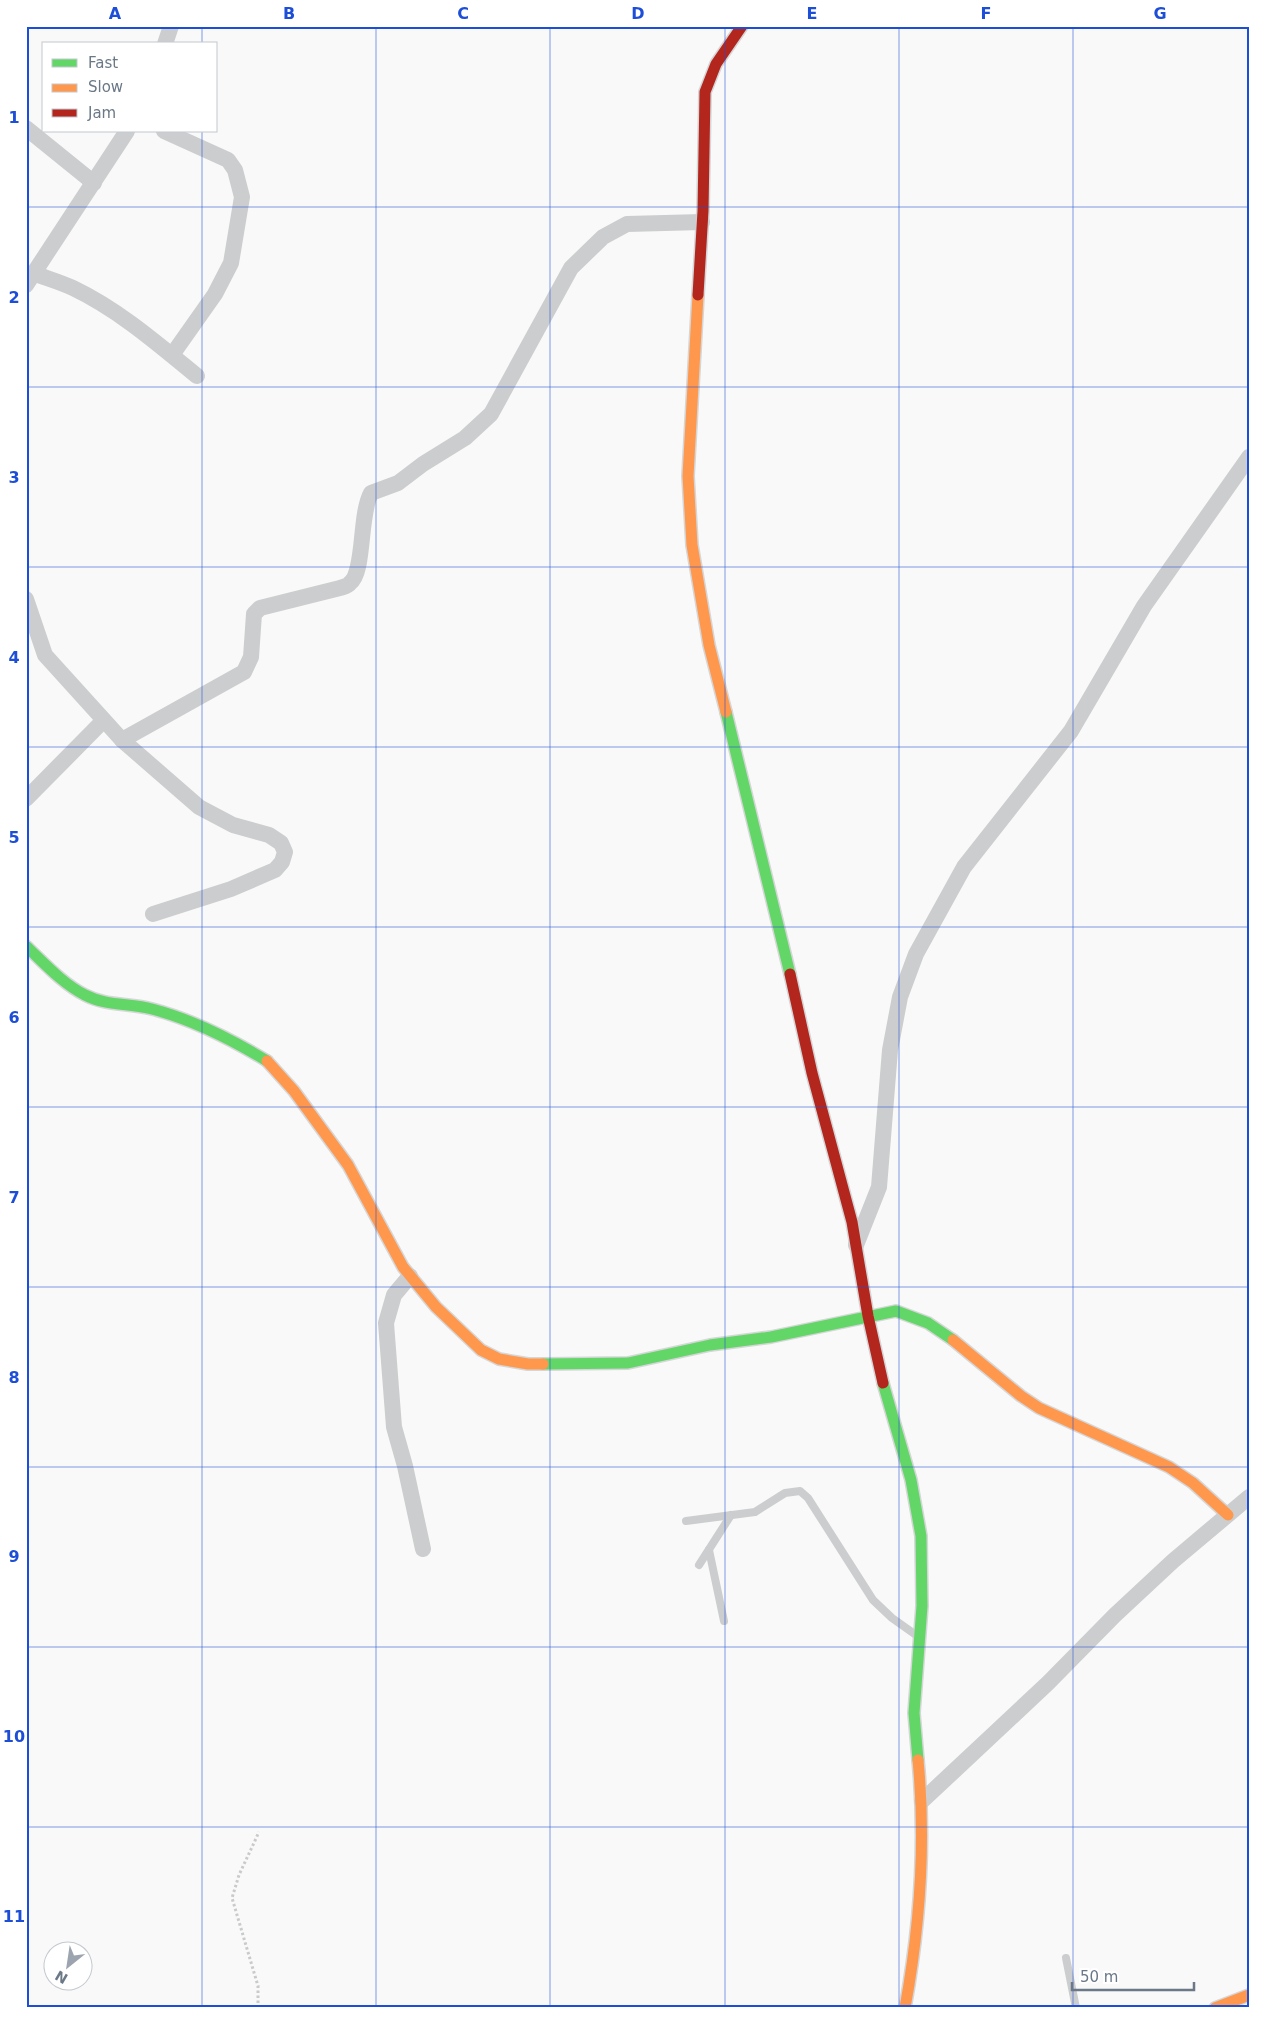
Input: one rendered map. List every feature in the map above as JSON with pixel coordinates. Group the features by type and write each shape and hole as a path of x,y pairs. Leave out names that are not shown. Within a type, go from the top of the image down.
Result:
{"street":[{"path":"167,42 171,26"},
{"path":"742,26 716,64 705,92 702,222 688,476 692,546 709,645 736,743 772,893 796,1007 852,1222 868,1316 884,1387 911,1480 921,1536 922,1606 914,1713 922,1801 921,1876 913,1964 905,2008"},
{"path":"26,128 94,183"},
{"path":"126,132 30,279 72,288 101,304 139,329 198,376"},
{"path":"166,132 228,160 236,170 242,197 231,263 215,294 172,355"},
{"path":"122,740 244,672 251,657 254,614 260,608 340,588 352,583 358,563 363,512 371,494 398,483 422,464 458,443 491,414 571,268 603,237 627,224 702,222"},
{"path":"856,1245 879,1187 890,1050 900,997 916,954 964,867 1070,731 1144,606 1249,457"},
{"path":"26,599 45,655 122,740 199,807 233,824 269,836 282,843 285,852 282,862 275,870 230,889 153,914"},
{"path":"26,799 104,721"},
{"path":"26,946 60,977 86,995 112,1004 150,1008 190,1020 243,1046 270,1064 294,1091 348,1165 376,1219 410,1276 436,1307 481,1350 499,1359 528,1364 628,1363 710,1345 771,1337 896,1311 916,1316 977,1360 1021,1396 1051,1416 1169,1467 1205,1492 1228,1515"},
{"path":"410,1276 399,1287 390,1304 386,1323 394,1427 405,1466 422,1549"},
{"path":"922,1801 1048,1683 1114,1615 1173,1561 1249,1497"},
{"path":"1215,2008 1249,1995"}],"lane":[{"path":"686,1521 755,1512 785,1493 800,1491 808,1498 873,1600 892,1618 920,1637"},
{"path":"698,1565 731,1515"},
{"path":"709,1550 724,1621"},
{"path":"1066,1958 1076,2008"}],"path":[{"path":"258,2008 258,1986 232,1898 237,1881 259,1832"}],"traffic: fast":[{"path":"726,712 790,974"},
{"path":"26,946 61,979 93,999 168,1013 226,1038 267,1061"},
{"path":"543,1364 628,1363 710,1345 771,1337 896,1311 928,1323 953,1340"},
{"path":"883,1383 911,1480 921,1536 922,1606 914,1713 918,1760"}],"traffic: slow":[{"path":"698,295 688,476 692,545 709,645 726,712"},
{"path":"267,1061 294,1091 348,1165 403,1267 436,1307 481,1350 499,1359 528,1364 543,1364"},
{"path":"953,1340 1021,1396 1039,1408 1169,1467 1193,1483 1228,1515"},
{"path":"905,2008 918,1915 920,1884 921,1822 918,1760"},
{"path":"1215,2008 1249,1995"}],"traffic: jam":[{"path":"698,295 703,211 705,92 716,64 742,26"},
{"path":"790,974 812,1073 852,1222 868,1316 883,1383"}]}
